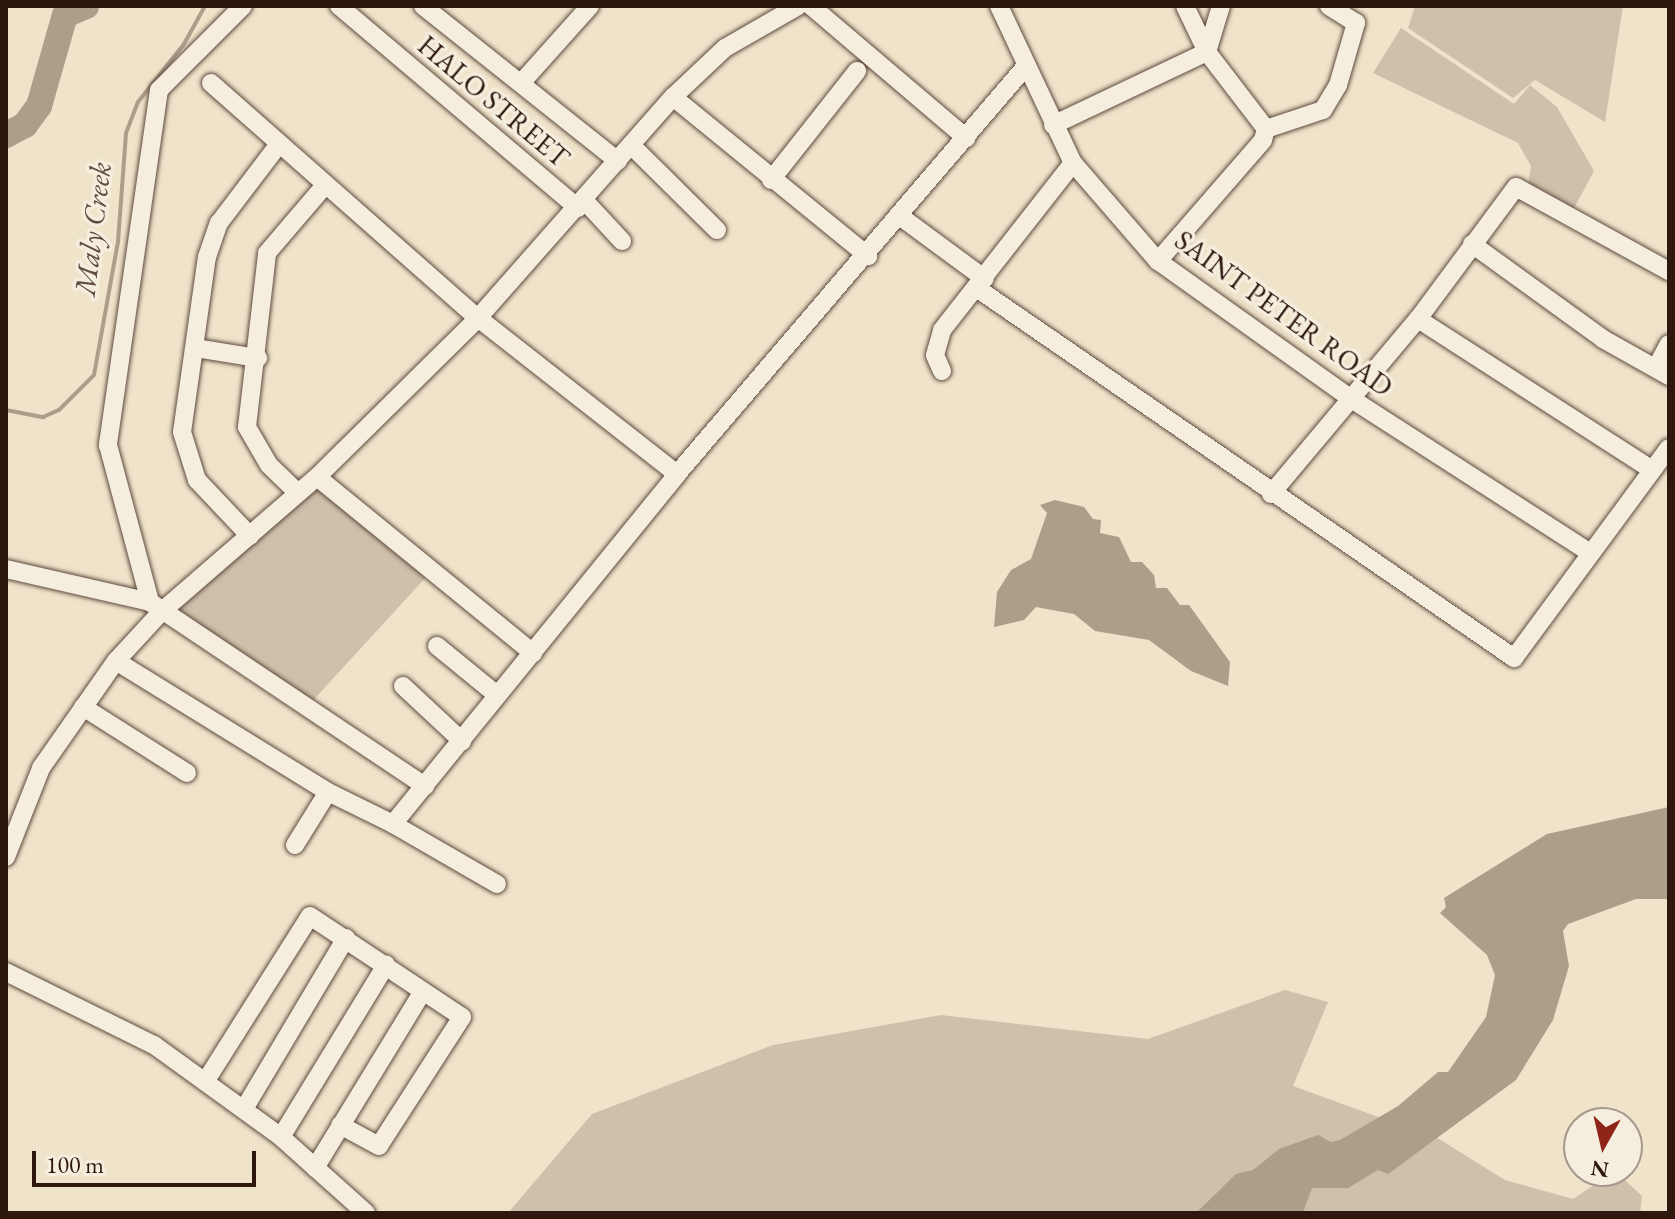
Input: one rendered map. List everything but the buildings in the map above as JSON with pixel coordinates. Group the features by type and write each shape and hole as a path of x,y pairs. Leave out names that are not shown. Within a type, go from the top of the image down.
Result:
{"street":[{"path":"156,607 108,445 159,90 243,6"},
{"name":"HALO STREET","path":"339,6 622,241"},
{"path":"522,82 590,6"},
{"path":"6,857 10,833 41,768 156,607 250,536 317,477 478,318 673,97 725,48 798,6"},
{"path":"811,6 966,138"},
{"name":"SAINT PETER ROAD","path":"999,6 1073,163 1158,261 1350,398 1589,552"},
{"path":"1185,6 1207,52 1266,129"},
{"path":"1053,125 1207,52 1221,6"},
{"path":"1266,129 1323,110 1338,85 1356,23 1329,6"},
{"path":"426,7 618,161"},
{"path":"393,824 677,474 868,256 1026,66"},
{"path":"771,180 857,71"},
{"path":"211,83 325,185 406,249 478,318 677,474"},
{"path":"673,97 868,256"},
{"path":"1158,261 1263,140 1266,129"},
{"path":"250,536 197,480 182,432 207,257 219,223 279,144"},
{"path":"631,145 717,230"},
{"path":"942,371 936,341 1073,163"},
{"path":"298,493 269,465 247,427 258,358 267,253 325,185"},
{"path":"1271,494 1418,319 1516,187 1669,271"},
{"path":"901,217 981,284 1271,494 1514,658 1589,552 1669,448"},
{"path":"1472,244 1603,339 1662,372 1669,344"},
{"path":"1418,319 1652,470"},
{"path":"196,348 258,358"},
{"path":"317,477 533,653"},
{"path":"6,569 156,607 425,786"},
{"path":"437,646 497,695"},
{"path":"116,661 328,792 393,824 497,884"},
{"path":"403,686 462,741"},
{"path":"83,707 187,773"},
{"path":"295,845 328,792"},
{"path":"205,1082 310,916 462,1017 379,1146 340,1125"},
{"path":"244,1109 346,938"},
{"path":"281,1137 386,965"},
{"path":"6,972 90,1010 205,1082 281,1137 366,1213"},
{"path":"315,1168 423,991"}],"shaded area":[{"path":"1415,6 1623,6 1605,122 1535,80 1513,98 1408,28"},
{"path":"1401,28 1514,104 1530,85 1557,107 1594,171 1572,212 1527,192 1531,166 1518,143 1373,73"},
{"path":"319,485 428,575 306,708 166,621"},
{"path":"1055,500 1084,507 1093,519 1101,520 1100,533 1119,537 1131,562 1142,562 1154,575 1156,588 1167,588 1180,605 1189,605 1230,662 1228,686 1191,671 1149,640 1095,631 1074,614 1036,607 1024,620 994,627 997,592 1011,570 1031,559 1047,513 1040,505"},
{"path":"1669,807 1669,899 1636,899 1568,924 1563,931 1569,966 1553,1020 1516,1080 1388,1174 1378,1170 1348,1188 1312,1188 1303,1213 1196,1213 1236,1174 1253,1170 1279,1149 1318,1135 1331,1142 1340,1140 1398,1106 1438,1072 1448,1072 1486,1017 1495,975 1487,955 1440,913 1446,907 1444,898 1547,834"},
{"path":"1285,990 1328,1002 1293,1086 1439,1139 1505,1180 1573,1199 1591,1187 1632,1187 1642,1196 1640,1213 508,1213 592,1114 773,1045 941,1015 1148,1039"}],"waterway":[{"path":"6,135 25,125 39,106 65,15 86,6"},
{"name":"Maly Creek","path":"6,410 43,417 59,410 94,375 118,242 126,133 138,102 184,44 205,6"}]}
